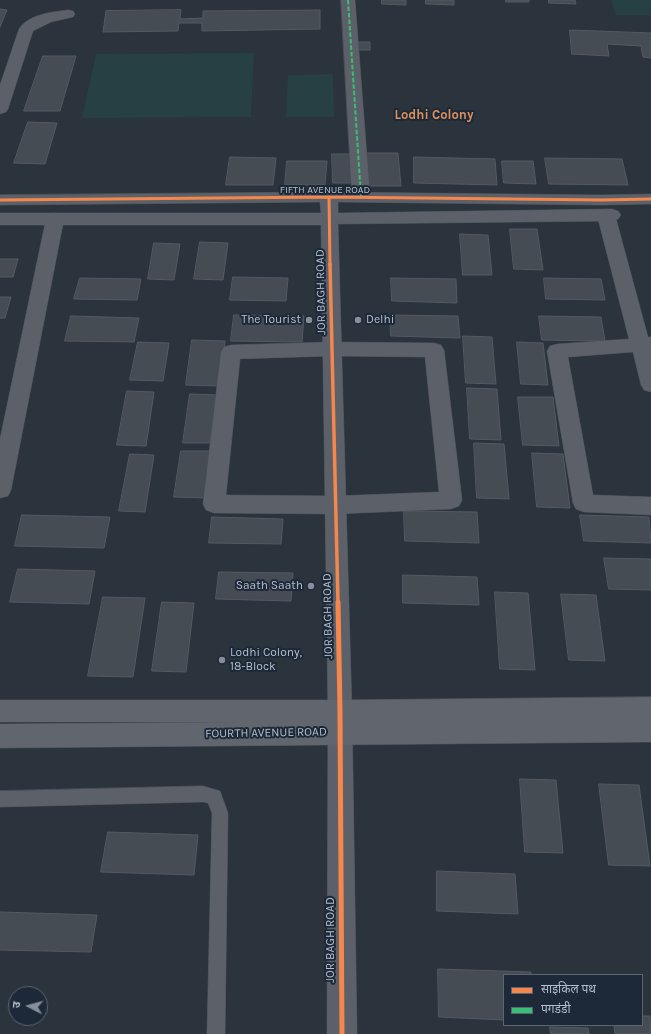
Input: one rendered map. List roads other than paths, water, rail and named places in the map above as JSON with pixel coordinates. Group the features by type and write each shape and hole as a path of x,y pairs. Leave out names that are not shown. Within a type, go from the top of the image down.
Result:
{"main road":[{"name":"FOURTH AVENUE ROAD","path":"0,736 211,734 340,721 651,708"},
{"name":"FOURTH AVENUE ROAD","path":"0,711 651,730"}],"street":[{"path":"348,0 361,197"},
{"path":"0,109 26,29 42,18 68,14"},
{"name":"FIFTH AVENUE ROAD","path":"0,200 329,197 593,200 651,199"},
{"name":"JOR BAGH ROAD","path":"329,197 340,721 342,1034"},
{"path":"0,219 330,219 651,214"},
{"path":"606,215 646,344 651,385"},
{"path":"0,490 55,220"},
{"path":"646,344 557,351 584,503 651,506"},
{"path":"332,349 434,350 451,500 335,505 214,504 230,352 332,349"}],"lane":[{"path":"0,799 203,794 214,797 220,813 216,1034"}],"place":[{"name":"The Tourist","path":"309,320"},
{"name":"Delhi","path":"358,320"},
{"name":"Saath Saath","path":"311,586"},
{"name":"Lodhi Colony, 18-Block","path":"222,660"}],"district":[{"name":"Lodhi Colony","path":"434,115"}]}
